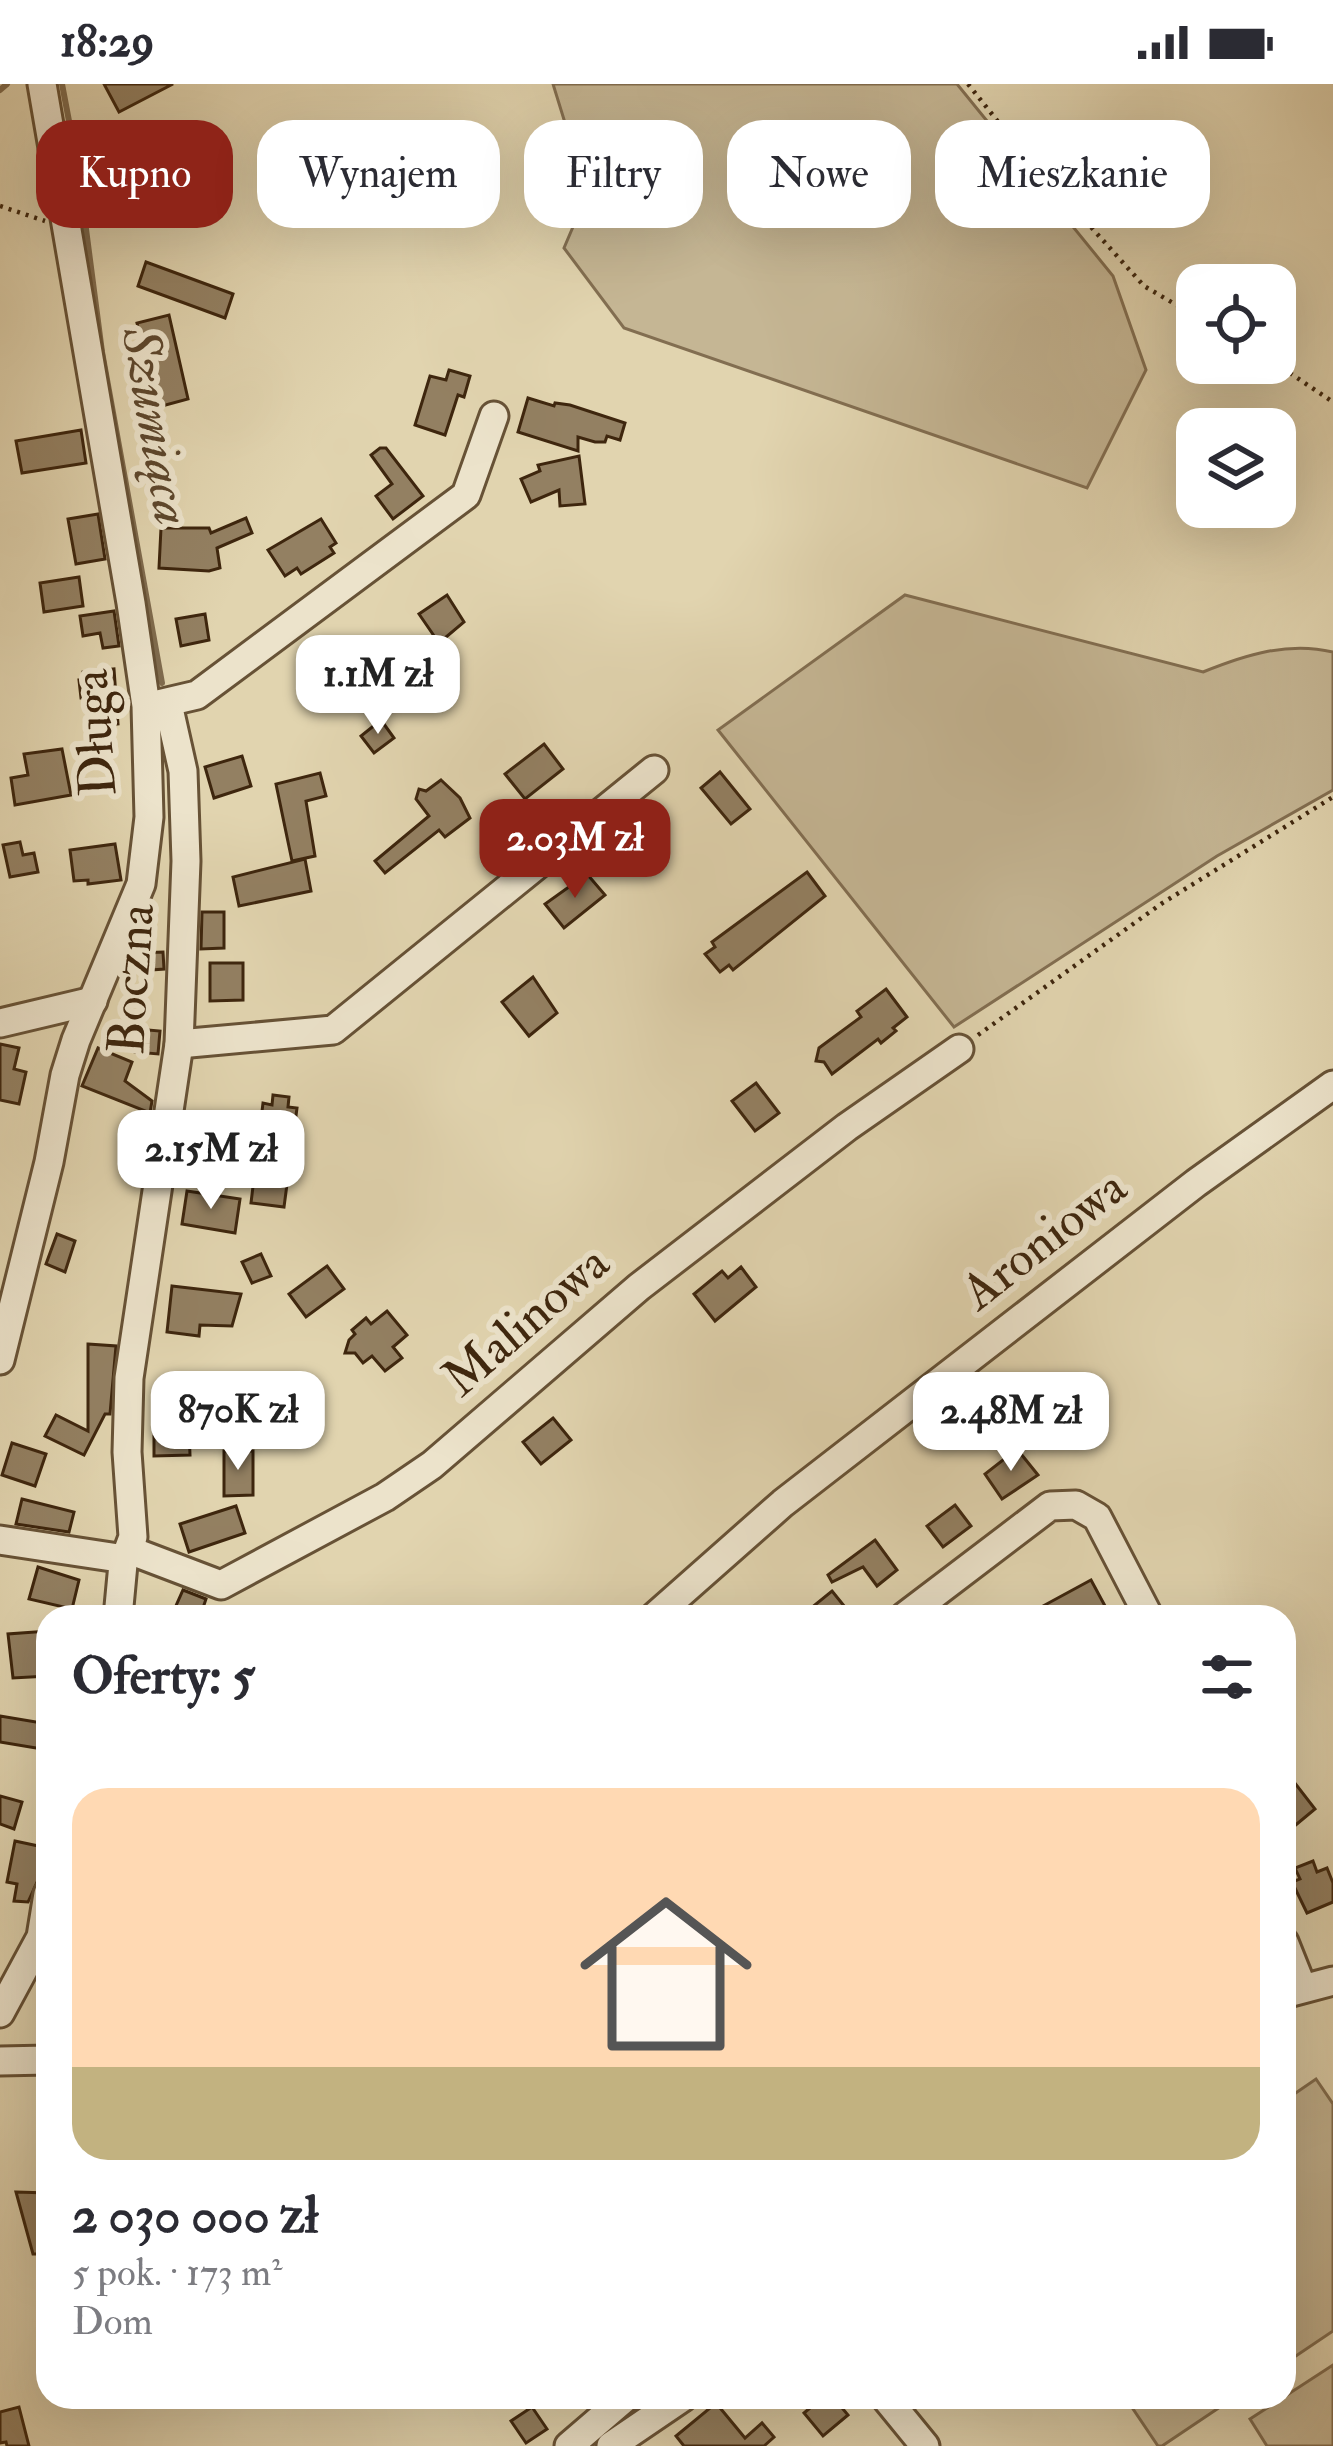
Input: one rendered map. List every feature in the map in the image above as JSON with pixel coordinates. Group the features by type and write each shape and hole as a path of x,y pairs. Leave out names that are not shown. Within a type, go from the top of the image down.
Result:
{"street":[{"name":"Długa","path":"0,1360 49,1162 65,1075 130,918 146,859 157,705 42,84"},
{"path":"157,705 197,695 466,495 494,416"},
{"name":"Boczna","path":"120,1605 133,1537 129,1378 179,1044 186,839 183,770 157,705"},
{"path":"179,1044 333,1030 654,770"},
{"path":"0,1023 94,1001"},
{"name":"Malinowa","path":"0,1540 127,1555 221,1585 385,1497 449,1450 732,1214 959,1048"},
{"name":"Aroniowa","path":"668,1605 801,1489 1196,1183 1333,1085"},
{"path":"920,1605 1050,1506 1076,1505 1097,1517 1144,1605"},
{"path":"0,2013 36,1945"},
{"path":"1296,1989 1333,1981"},
{"path":"0,2061 36,2060"},
{"path":"569,2446 612,2409"},
{"path":"611,2446 665,2409"},
{"path":"895,2409 925,2446"}],"path":[{"path":"968,84 1010,138 1144,286 1176,305"},
{"path":"0,206 67,229"},
{"path":"1296,377 1333,402"},
{"path":"959,1048 1161,904 1333,797"}],"shaded area":[{"path":"553,84 957,84 986,120 935,120 935,228 1074,228 1113,276 1146,370 1087,488 624,328 564,248 573,228 703,228 703,120 564,120"},
{"path":"905,595 1203,672 1267,652 1300,648 1333,652 1333,790 1217,856 954,1027 718,730"},
{"path":"1316,2079 1333,2104 1333,2331 1296,2356 1296,2093"},
{"path":"1333,2365 1333,2446 1267,2446 1250,2419 1265,2409 1296,2409 1296,2389"},
{"path":"1133,2409 1217,2409 1162,2446"}],"building":[{"path":"104,84 173,84 119,112"},
{"path":"146,262 233,294 225,318 138,286"},
{"path":"169,315 188,399 162,406 152,388 137,323"},
{"path":"449,370 470,376 464,397 458,395 445,435 415,425 430,376 446,380"},
{"path":"528,398 554,406 570,405 625,423 620,440 607,436 605,442 595,442 578,437 578,451 518,432"},
{"path":"81,430 86,463 22,473 16,441"},
{"path":"386,448 423,496 393,519 376,496 392,484 371,455"},
{"path":"579,456 585,504 560,506 559,490 531,502 521,479 540,471 538,465"},
{"path":"98,514 105,559 76,564 68,519"},
{"path":"246,518 252,533 217,548 220,568 159,568 161,528 209,528 211,533"},
{"path":"321,519 336,543 330,547 334,553 301,574 297,568 285,576 268,550"},
{"path":"79,577 83,606 44,612 40,583"},
{"path":"447,595 464,622 439,643 419,614"},
{"path":"114,611 119,646 103,648 100,633 83,636 80,616"},
{"path":"205,614 209,640 181,646 176,619"},
{"path":"367,659 387,687 363,703 344,675"},
{"path":"114,669 118,724 100,726 98,706 87,708 79,680 84,680 83,672"},
{"path":"381,720 394,738 374,753 361,736"},
{"path":"544,744 563,769 525,799 505,774"},
{"path":"62,749 71,795 15,805 11,778 28,775 24,754"},
{"path":"242,756 251,786 214,798 205,767"},
{"path":"720,772 750,809 731,824 701,788"},
{"path":"320,773 326,796 306,801 315,856 292,861 276,784"},
{"path":"441,780 460,798 470,818 445,837 439,830 385,873 375,861 429,816 416,799 419,789 426,791"},
{"path":"20,842 23,855 34,853 38,872 10,877 3,845"},
{"path":"115,844 121,880 74,881 70,850"},
{"path":"305,859 311,891 239,906 233,877"},
{"path":"807,872 825,896 733,970 729,965 720,972 705,954 715,947 712,942"},
{"path":"587,874 605,895 564,928 545,904"},
{"path":"202,912 224,912 224,948 201,949"},
{"path":"163,952 164,969 138,971 137,953"},
{"path":"210,963 243,963 243,1000 210,1001"},
{"path":"533,977 557,1013 529,1036 502,1002"},
{"path":"886,989 907,1017 881,1043 878,1039 832,1074 824,1062 816,1061 819,1048 861,1017 857,1011"},
{"path":"137,1029 160,1031 158,1054 135,1052"},
{"path":"0,1044 19,1048 14,1069 26,1072 19,1104 0,1100"},
{"path":"98,1048 132,1062 125,1081 152,1101 150,1113 82,1086"},
{"path":"756,1083 779,1113 755,1131 732,1101"},
{"path":"273,1095 289,1097 288,1107 297,1108 284,1207 251,1203 263,1103 272,1105"},
{"path":"187,1191 240,1199 235,1233 182,1224"},
{"path":"57,1234 75,1241 65,1272 46,1264"},
{"path":"261,1254 271,1276 252,1283 242,1262"},
{"path":"327,1266 344,1289 306,1317 289,1294"},
{"path":"741,1267 756,1287 715,1321 694,1294 722,1271 728,1278"},
{"path":"172,1286 241,1294 232,1326 200,1325 199,1336 167,1332"},
{"path":"387,1311 407,1335 393,1347 402,1358 385,1371 372,1356 363,1363 355,1353 345,1353 355,1334 352,1330 366,1318 371,1324"},
{"path":"88,1344 116,1346 110,1414 105,1414 84,1455 45,1436 56,1415 88,1431"},
{"path":"189,1373 214,1374 213,1406 188,1405"},
{"path":"553,1418 571,1440 541,1464 523,1442"},
{"path":"189,1428 190,1455 154,1456 154,1429"},
{"path":"12,1443 46,1454 35,1486 2,1475"},
{"path":"1017,1449 1038,1475 1002,1499 985,1474"},
{"path":"224,1451 253,1451 253,1495 224,1496"},
{"path":"22,1499 74,1512 69,1532 16,1524"},
{"path":"955,1505 971,1526 943,1547 927,1526"},
{"path":"236,1506 245,1533 189,1552 180,1524"},
{"path":"875,1540 897,1570 877,1586 863,1567 832,1582 828,1575"},
{"path":"38,1567 79,1580 73,1605 29,1599"},
{"path":"1091,1580 1104,1605 1045,1605"},
{"path":"183,1590 206,1599 204,1605 176,1605"},
{"path":"832,1591 843,1605 815,1605"},
{"path":"36,1632 36,1677 13,1678 8,1634"},
{"path":"0,1716 36,1722 36,1748 0,1742"},
{"path":"1296,1784 1315,1809 1296,1825"},
{"path":"0,1796 22,1802 14,1829 0,1824"},
{"path":"15,1841 36,1846 36,1884 28,1902 14,1901 17,1884 7,1882"},
{"path":"1313,1861 1317,1872 1327,1868 1333,1902 1307,1913 1296,1890 1300,1879 1296,1868"},
{"path":"16,2192 36,2193 33,2254"},
{"path":"19,2407 29,2446 7,2446 0,2443 0,2412"},
{"path":"533,2409 547,2429 526,2443 511,2421"},
{"path":"709,2409 721,2409 745,2438 762,2423 774,2437 764,2446 684,2446 676,2436"},
{"path":"843,2409 848,2415 823,2436 804,2413"}],"waterway":[{"path":"0,90 7,84"},
{"name":"Szumiąca","path":"62,84 69,120"},
{"name":"Szumiąca","path":"86,228 102,352 162,683"}]}
